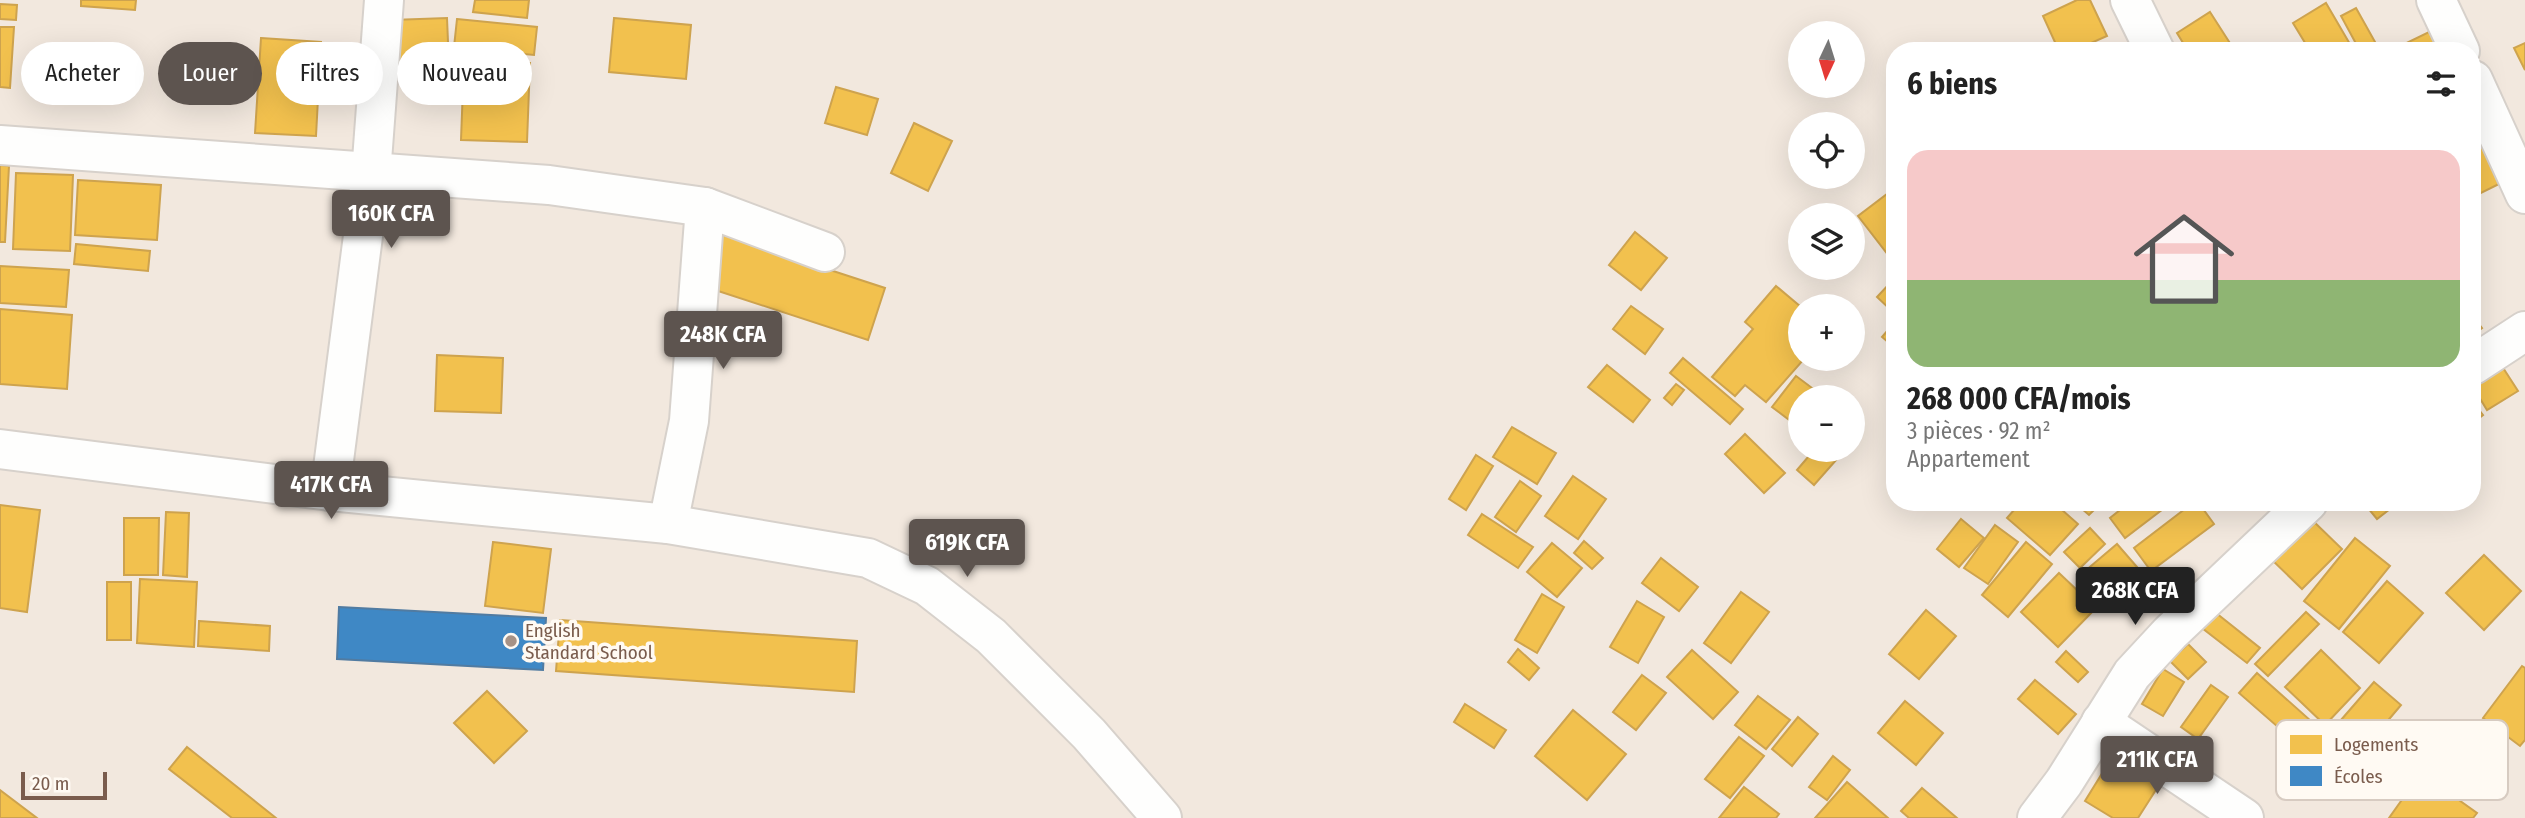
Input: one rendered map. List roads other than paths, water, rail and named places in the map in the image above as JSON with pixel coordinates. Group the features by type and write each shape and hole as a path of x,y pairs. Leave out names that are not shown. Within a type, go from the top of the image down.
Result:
{"street":[{"path":"330,491 371,174 384,0"},
{"path":"2130,0 2151,42"},
{"path":"2436,0 2455,42"},
{"path":"2481,98 2525,194"},
{"path":"0,145 549,185 705,207 825,252"},
{"path":"668,524 689,421 705,207"},
{"path":"2481,360 2525,331"},
{"path":"0,449 330,491 668,524 869,558 927,586 991,636 1089,734 1162,818"},
{"path":"2037,818 2064,782 2132,674 2170,633 2299,511"},
{"path":"2101,722 2244,818"}],"place":[{"name":"English Standard School","path":"511,641"}]}
